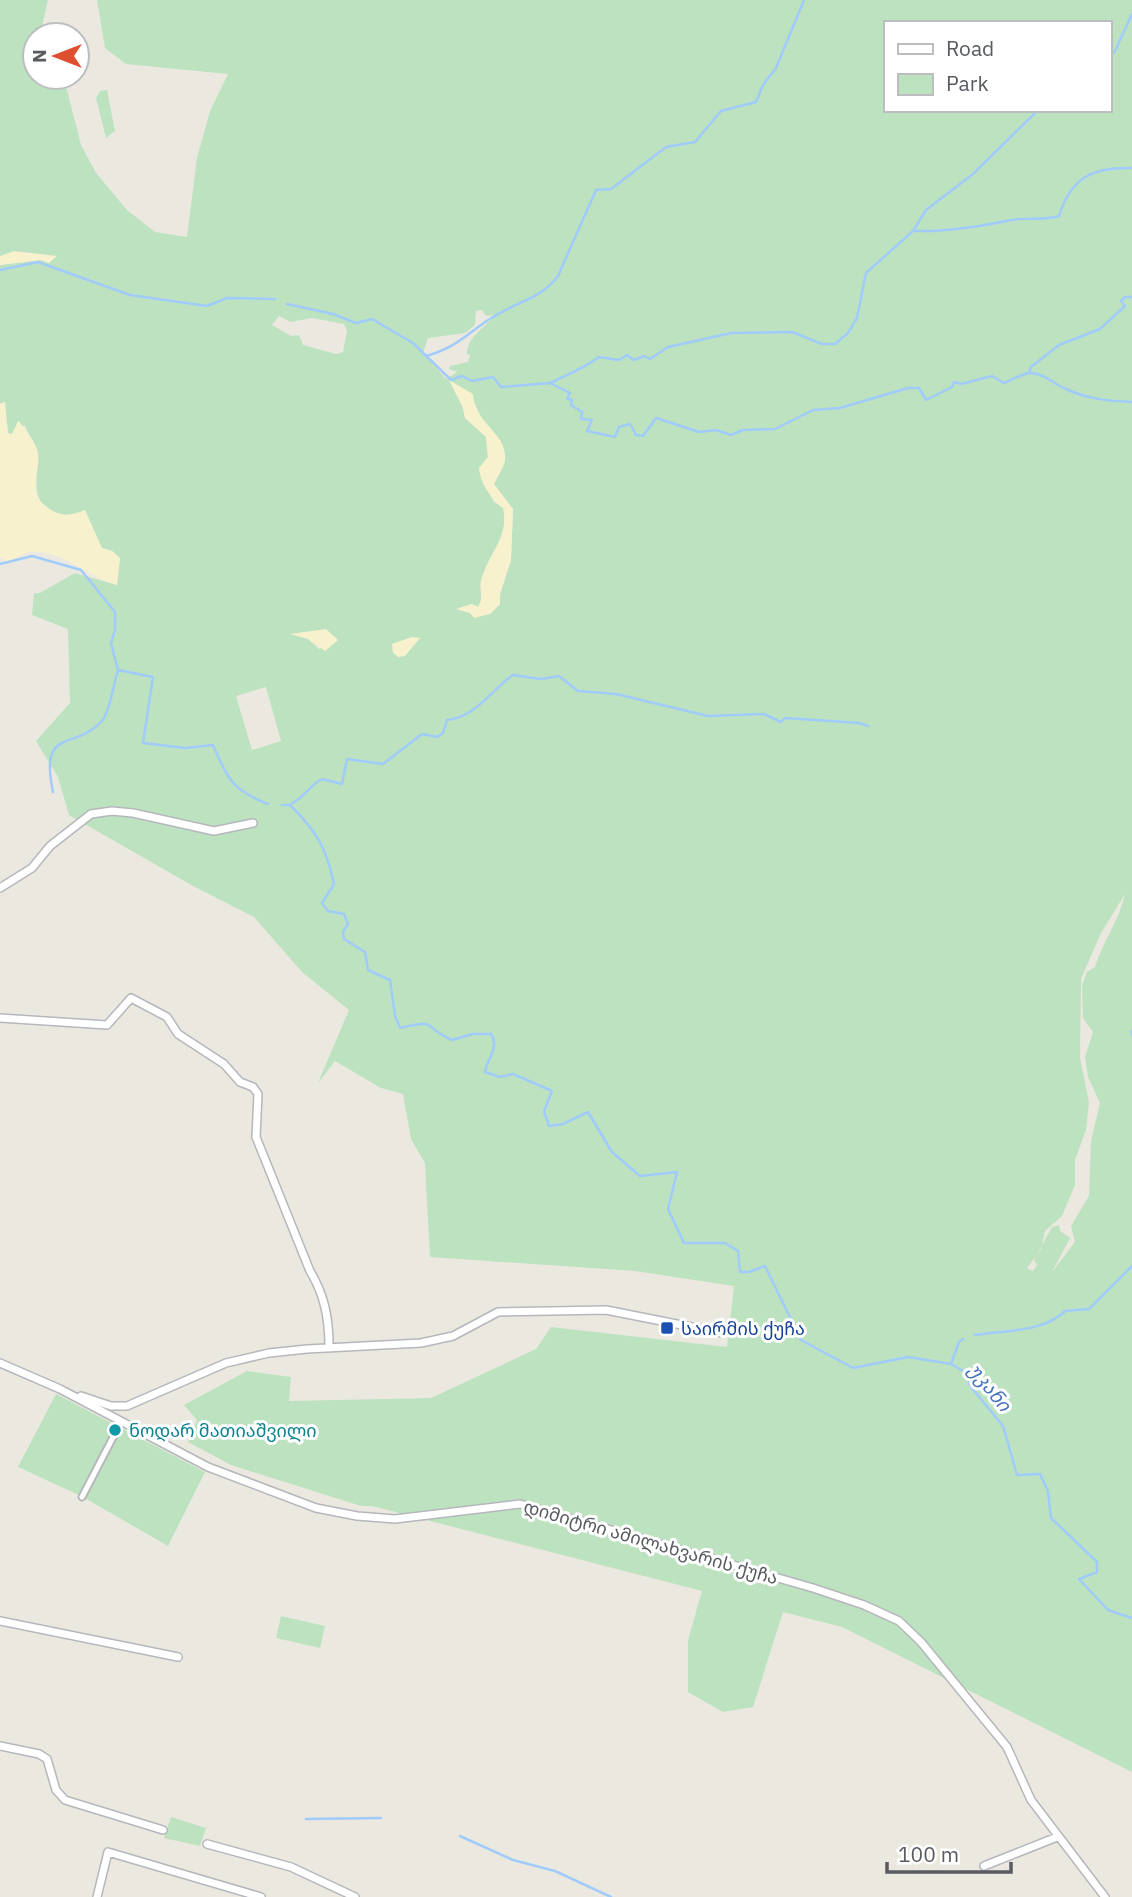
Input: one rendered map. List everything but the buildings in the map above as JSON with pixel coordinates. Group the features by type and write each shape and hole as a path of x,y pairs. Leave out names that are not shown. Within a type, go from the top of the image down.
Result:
{"street":[{"path":"0,888 32,868 50,846 91,814 112,811 132,813 214,831 253,823"},
{"path":"0,1018 107,1025 131,998 167,1017 178,1034 223,1064 240,1082 253,1087 258,1094 256,1137 310,1271 321,1290 329,1327 329,1347"},
{"path":"61,1390 120,1407 226,1363 269,1353 421,1343 453,1336 498,1312 606,1310 722,1334"},
{"name":"დიმიტრი ამილახვარის ქუჩა","path":"0,1363 61,1390 208,1467 316,1508 357,1516 395,1519 520,1504 864,1605 899,1621 1007,1747 1031,1800 1057,1838 1105,1897"},
{"path":"82,1497 121,1422"},
{"path":"0,1621 178,1657"},
{"path":"0,1746 39,1754 47,1759 56,1790 65,1800 163,1830"},
{"path":"984,1866 1057,1838"},
{"path":"207,1844 291,1867 355,1897"},
{"path":"97,1897 107,1852 261,1897"}],"green space":[{"path":"0,0 48,0 43,21 21,21 21,91 67,91 81,145 96,173 127,210 155,232 187,237 197,158 210,111 228,74 126,64 105,48 97,0 1132,0 1132,1772 842,1627 783,1612 753,1707 723,1712 688,1692 688,1640 702,1591 372,1506 361,1506 231,1465 188,1442 197,1420 184,1405 247,1371 291,1377 289,1401 431,1398 536,1349 551,1327 727,1347 734,1286 635,1271 430,1257 425,1163 411,1139 403,1094 381,1088 335,1061 318,1083 349,1010 302,972 254,917 193,886 69,815 58,777 36,741 70,703 68,629 32,615 34,593 40,593 75,573 117,585 120,558 112,551 102,548 70,516 47,509 41,503 37,486 36,448 25,425 12,435 8,433 4,402 0,404 0,265 41,260 49,263 56,256 0,256","holes":["482,310 486,316 496,315 470,342 468,362 450,366 449,369 457,372 446,379 423,353 428,338 465,333 475,325 476,311","279,316 291,322 312,318 344,324 347,331 343,352 336,354 303,345 299,335 291,336 272,325","472,397 483,422 489,427 502,469 494,484 513,509 511,560 500,594 500,604 490,614 457,609 472,604 478,607 484,571 504,528 503,508 493,501 479,468 488,457 486,437 465,418 463,408","292,634 338,640 319,649 308,639","266,687 281,741 252,750 236,696","1125,894 1095,967 1087,972 1082,985 1083,1018 1093,1032 1085,1057 1088,1077 1100,1103 1091,1141 1089,1196 1071,1226 1075,1242 1052,1272 1070,1238 1060,1231 1059,1225 1052,1227 1042,1246 1045,1231 1062,1216 1075,1185 1075,1160 1086,1130 1089,1102 1080,1058 1081,979 1101,933","1037,1254 1034,1260 1037,1265 1033,1271 1027,1268"]},
{"path":"107,90 115,131 106,138 96,98 100,91"},
{"path":"56,1394 205,1472 168,1546 83,1497 18,1467"},
{"path":"281,1616 325,1626 320,1648 276,1638"},
{"path":"171,1817 206,1828 200,1846 164,1838"}],"sand":[{"path":"14,251 57,256 49,263 40,260 0,265 0,256"},
{"path":"449,380 473,394 479,413 505,451 503,466 494,484 513,509 511,560 500,594 500,604 490,614 474,618 470,613 456,609 472,604 478,607 480,603 484,571 504,528 503,508 487,491 480,474 479,468 488,457 486,437 465,418"},
{"path":"5,402 8,433 12,434 18,421 37,450 35,485 38,498 44,505 61,514 85,510 102,548 112,551 120,558 117,585 64,559 42,552 30,552 9,562 0,558 0,404"},
{"path":"326,629 338,640 325,651 308,639 290,634"},
{"path":"412,637 420,638 405,656 398,657 393,653 392,644"}],"waterway":[{"path":"426,356 454,344 493,317 536,295 551,284 558,276 596,190 611,189 666,147 695,142 721,111 756,102 763,85 776,68 804,0"},
{"path":"1111,54 1132,14"},
{"path":"913,231 926,210 973,174 1036,112"},
{"path":"550,383 599,357 619,360 627,355 634,360 644,356 650,359 668,347 731,333 792,332 822,344 835,344 848,333 857,318 866,273 913,231 950,230 1017,219 1059,216 1070,192 1085,177 1095,172 1132,168"},
{"path":"0,270 38,262 130,295 207,306 227,298 275,299"},
{"path":"1029,372 1031,367 1059,345 1100,329 1125,306 1121,301 1125,297 1132,297"},
{"path":"287,304 333,314 356,323 372,319 413,343 451,380 462,376 472,381 493,377 501,387 550,383 570,393 567,399 572,400 571,405 582,412 581,419 592,420 587,431 615,437 619,427 630,424 636,435 643,436 656,418 699,432 716,430 731,435 743,430 775,429 813,410 840,408 908,388 919,388 926,400 952,387 954,382 961,384 992,376 1004,383 1031,373 1041,375 1082,395 1132,402"},
{"name":"უკანი","path":"0,564 32,556 81,570 115,612 115,630 111,643 118,670 153,677 143,743 185,748 213,745 233,782 246,794 268,804"},
{"path":"53,792 50,771 55,748 91,731 101,722 109,705 118,671"},
{"path":"291,804 322,779 342,784 347,759 383,764 422,734 437,737 443,733 447,720 475,709 513,675 541,679 559,676 578,691 616,694 708,716 764,714 781,722 785,718 859,723 868,726"},
{"name":"უკანი","path":"282,805 290,805 319,841 328,860 334,884 322,903 328,911 344,914 348,924 343,932 344,939 365,952 368,970 390,980 395,1016 400,1028 425,1024 452,1040 473,1034 491,1034 494,1048 485,1072 500,1077 513,1074 552,1091 544,1111 549,1126 563,1124 588,1112 612,1152 640,1176 677,1172 668,1209 684,1243 725,1243 738,1251 740,1272 749,1272 765,1266 801,1340 853,1368 908,1357 951,1364 965,1372 971,1387 1003,1426 1017,1475 1040,1474 1048,1491 1051,1518 1097,1562 1097,1572 1079,1579 1108,1610 1132,1618"},
{"path":"975,1335 1034,1327 1065,1311 1089,1309 1132,1266"},
{"path":"951,1364 959,1342 963,1339"},
{"path":"306,1819 381,1818"},
{"path":"460,1836 513,1860 555,1871 611,1897"}],"place":[{"name":"საირმის ქუჩა","path":"667,1328"},
{"name":"ნოდარ მათიაშვილი","path":"115,1430"}]}
